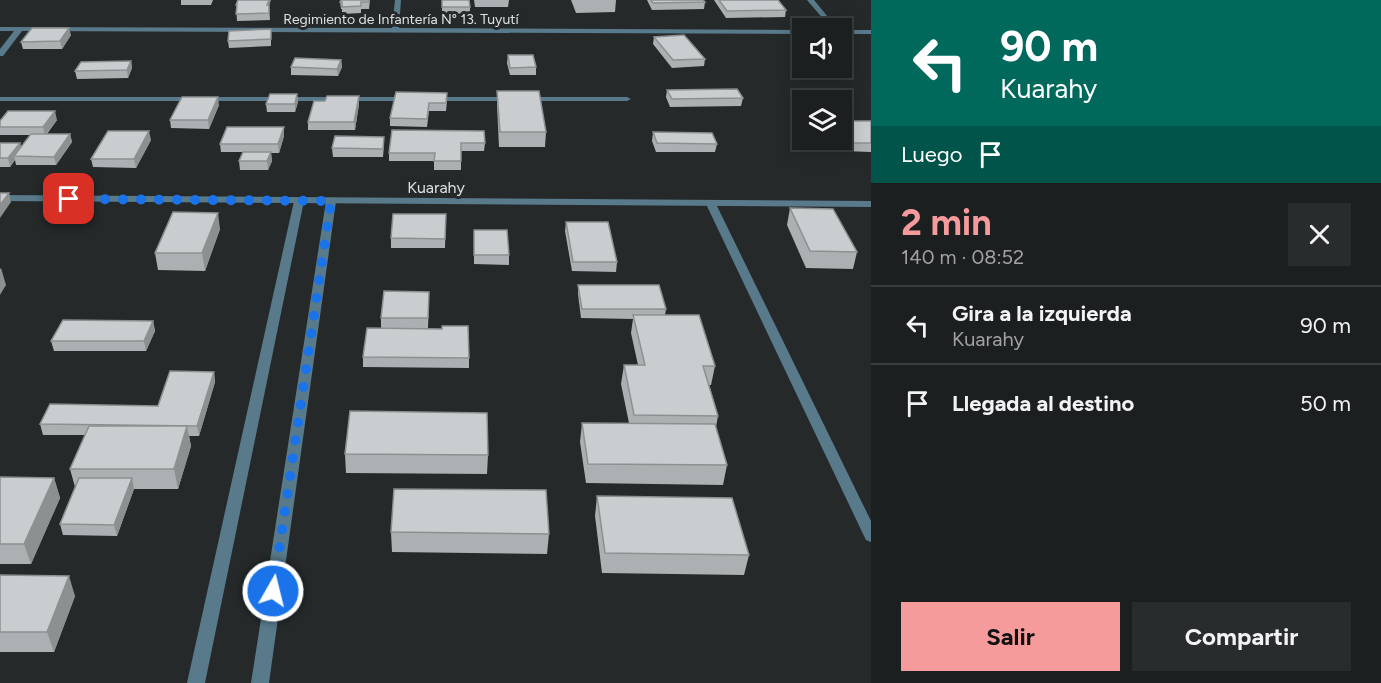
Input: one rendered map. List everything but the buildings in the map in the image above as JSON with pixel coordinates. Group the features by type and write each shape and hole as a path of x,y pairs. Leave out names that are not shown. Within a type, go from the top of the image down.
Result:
{"street":[{"path":"395,31 398,0"},
{"path":"810,0 825,18"},
{"name":"Regimiento de Infantería N° 13. Tuyutí","path":"0,29 792,32"},
{"path":"0,54 20,29"},
{"path":"852,32 871,32"},
{"path":"0,99 414,99"},
{"path":"426,99 627,99"},
{"name":"Kuarahy","path":"0,198 871,204"},
{"path":"196,683 299,201"},
{"path":"260,683 331,201"},
{"path":"711,204 871,536"}],"route":[{"path":"69,199 331,201 273,591"}]}
